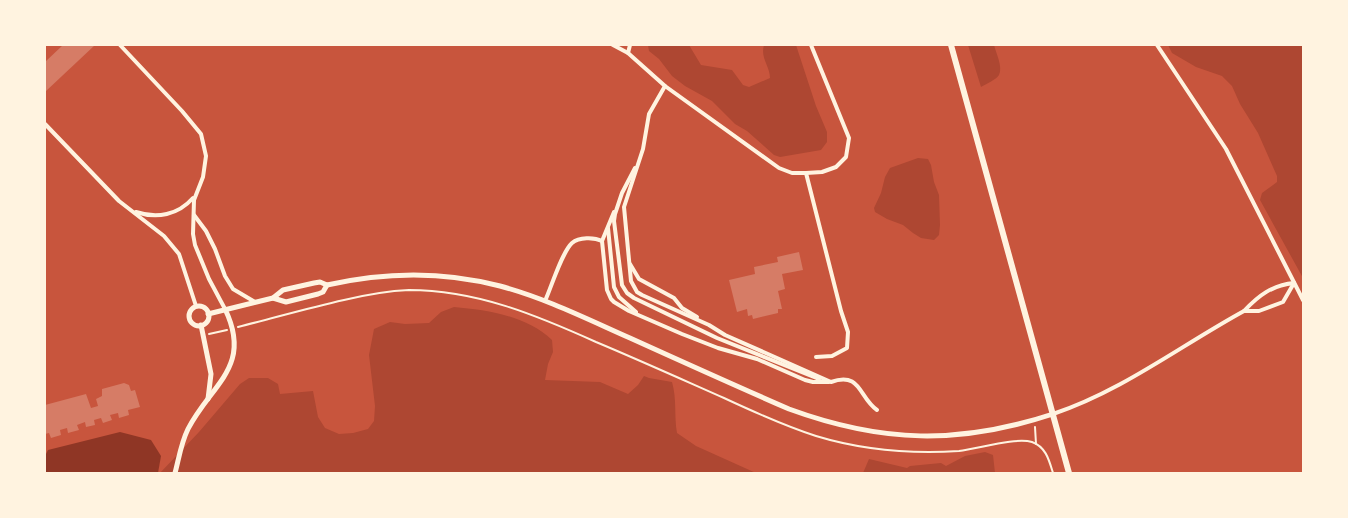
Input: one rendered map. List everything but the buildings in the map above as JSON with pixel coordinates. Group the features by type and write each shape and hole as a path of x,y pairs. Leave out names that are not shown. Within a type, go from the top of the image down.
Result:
{"highway":[{"path":"951,45 1069,473"}],"street":[{"path":"120,45 201,134 206,156 203,177 192,207 194,215 193,234 195,245 209,279 231,322 235,338 233,356 228,371 189,428 181,445 175,473"},
{"path":"613,45 628,53 665,86 761,153 779,168 792,173 806,174 822,172 836,167 846,157 849,138 810,45"},
{"path":"628,53 630,45"},
{"path":"1157,45 1226,148 1303,300"},
{"path":"665,86 649,114 639,160 624,207 631,281 637,292 709,325"},
{"path":"45,124 118,201 164,236 179,254 196,306"},
{"path":"639,160 616,206 602,241 607,290 611,299 618,305 705,343 757,359 806,380 831,382 842,379 857,385 862,389 868,403 877,410"},
{"path":"806,174 848,332 846,348 832,356 816,357"},
{"path":"132,211 146,216 163,216 178,211 195,196"},
{"path":"616,206 614,221 621,281 627,293 709,335 810,376 831,382"},
{"path":"194,215 206,231 225,276 233,289 255,302"},
{"path":"609,223 608,231 614,287 618,297 644,317"},
{"path":"545,301 566,252 572,244 575,241 592,238 602,241"},
{"path":"627,250 633,270 639,279 674,298 682,308 724,335 831,382"},
{"path":"208,314 273,298 283,290 314,283 320,282 327,285 375,276 404,274 437,275 499,286 545,301 789,409 823,422 884,434 935,436 998,428 1033,420 1080,405 1128,381 1244,310 1255,299 1280,284 1294,283"},
{"path":"1244,310 1259,310 1283,302 1294,283"},
{"path":"273,298 286,302 323,292 327,285"},
{"path":"196,306 204,307 208,314 208,320 202,325 194,324 189,318 190,310 196,306"},
{"path":"202,325 211,374 208,400"}],"path":[{"path":"244,326 312,307 378,293 417,290 458,294 523,310 768,417 829,440 886,450 924,452 968,450 1015,441 1025,441 1036,444 1045,452 1053,473"},
{"path":"210,334 226,330"},
{"path":"1033,420 1036,444"}],"shaded area":[{"path":"648,45 689,45 701,65 732,70 743,85 749,87 770,78 763,54 764,45 796,45 816,106 827,132 827,142 821,150 780,157 774,155 747,131 735,124 712,101 685,86 672,76 659,59 649,51"},
{"path":"968,45 994,45 998,56 1000,64 999,75 981,87"},
{"path":"1168,45 1303,45 1303,278 1260,200 1262,193 1277,182 1277,176 1258,133 1240,104 1232,86 1222,76 1196,67 1172,53"},
{"path":"918,158 928,159 939,195 939,235 934,240 921,238 903,225 875,212 874,208 890,168"},
{"path":"454,307 493,312 519,320 531,325 552,340 553,352 548,364 545,380 600,382 628,394 644,376 672,382 677,433 696,446 756,473 160,473 199,432 240,384 249,378 268,378 278,384 280,394 313,391 318,417 325,428 339,434 368,429 374,421 375,406 369,355 374,329 390,322 405,324 429,323 441,312"},
{"path":"120,432 151,440 161,456 158,473 45,473 45,456 48,450"},
{"path":"985,452 993,455 995,473 863,473 869,459 907,468 910,466 941,463 946,466 965,456"}]}
